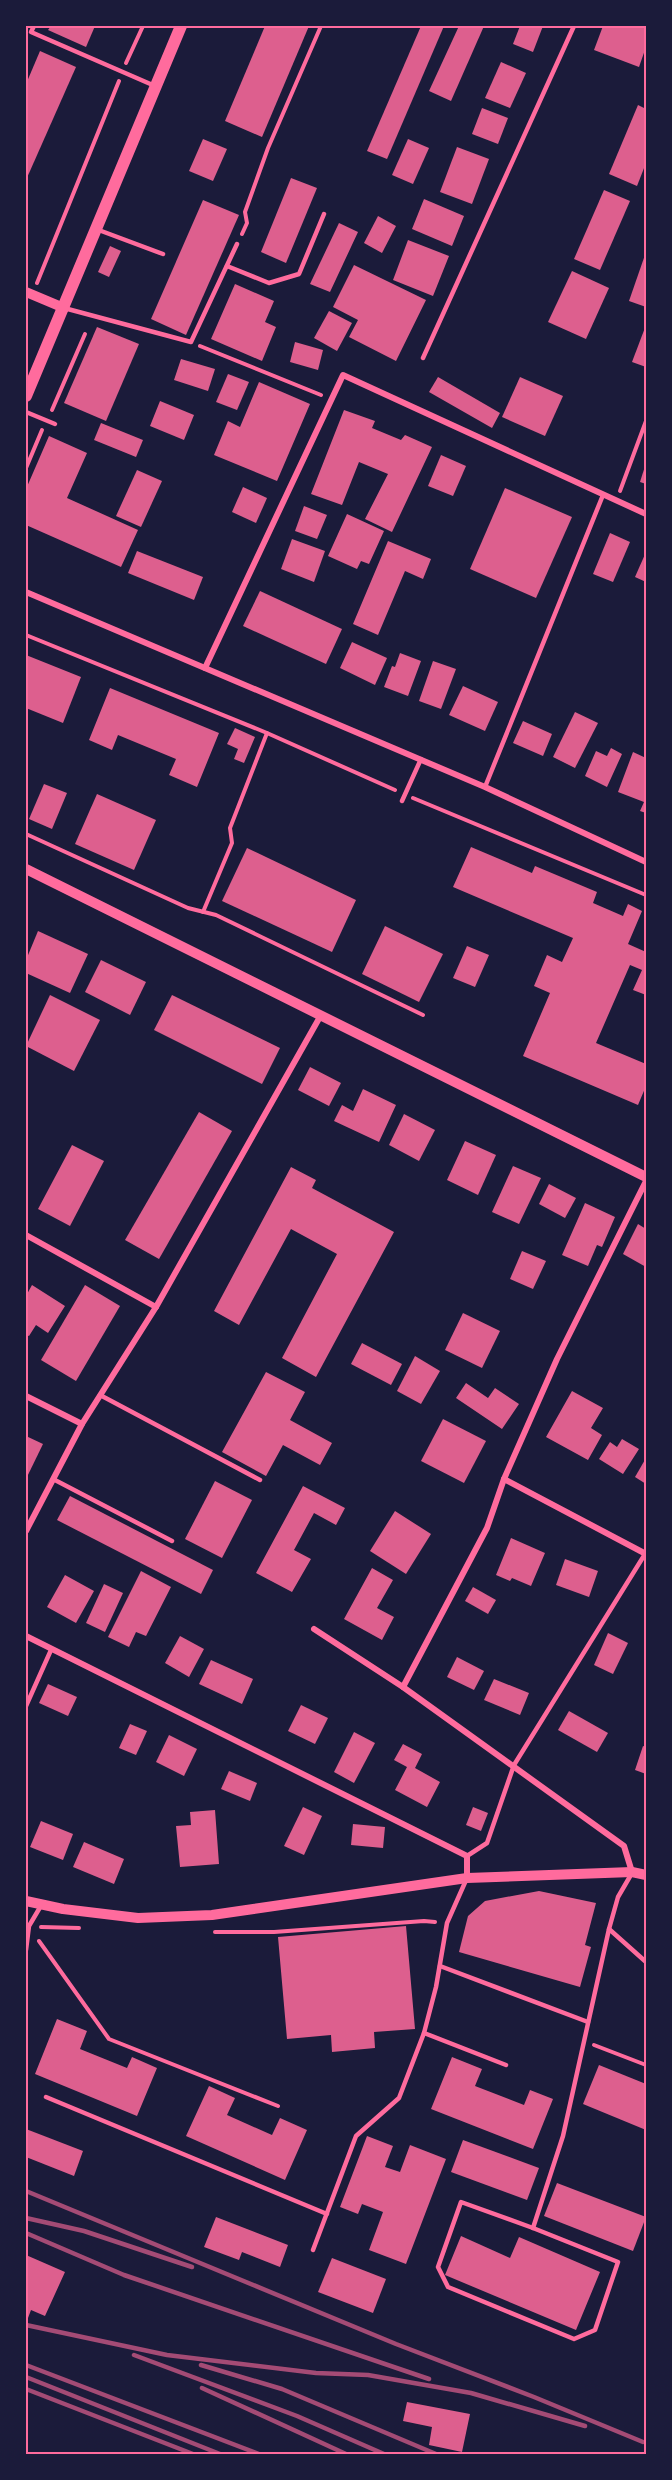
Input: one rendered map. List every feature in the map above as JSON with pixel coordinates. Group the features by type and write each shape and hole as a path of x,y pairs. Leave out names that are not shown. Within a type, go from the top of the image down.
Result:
{"main road":[{"path":"26,396 181,26"}],"street":[{"path":"29,294 64,308"},
{"path":"205,668 343,375 646,514"},
{"path":"26,592 421,759 646,862"},
{"path":"26,869 646,1179 557,1359 504,1479 487,1528 403,1687"},
{"path":"26,1531 82,1424 156,1307 321,1015"},
{"path":"26,1235 156,1307"},
{"path":"26,1396 82,1424"},
{"path":"504,1479 646,1554"},
{"path":"314,1629 403,1687 624,1846 632,1872"},
{"path":"26,1636 467,1856 467,1878"},
{"path":"26,1901 63,1909 138,1918 212,1915 467,1878 632,1872 646,1875"}],"lane":[{"path":"34,26 28,31 155,86"},
{"path":"423,358 574,26"},
{"path":"227,266 269,283 299,274 324,213"},
{"path":"96,229 163,254"},
{"path":"64,308 191,342 237,244"},
{"path":"26,412 55,424"},
{"path":"485,787 603,495"},
{"path":"402,801 421,759"},
{"path":"100,1395 260,1480"},
{"path":"53,1479 172,1541"},
{"path":"467,1856 487,1843 514,1765 646,1554"},
{"path":"26,1706 51,1650"},
{"path":"533,2228 563,2136 609,1929 618,1897 632,1872"},
{"path":"313,2250 356,2136 399,2098 424,2033 440,1966 447,1923 467,1878"},
{"path":"26,1950 29,1926 42,1905"},
{"path":"609,1929 646,1962"},
{"path":"440,1966 588,2022"},
{"path":"424,2033 506,2065"},
{"path":"46,2097 327,2214"},
{"path":"461,2202 533,2228 618,2262 595,2330 574,2339 448,2287 438,2267 461,2202"}],"path":[{"path":"29,294 143,26"},
{"path":"237,244 247,223 245,212 268,148 321,26"},
{"path":"26,468 86,334"},
{"path":"191,342 332,399"},
{"path":"616,501 646,421"},
{"path":"26,635 267,733 405,794 646,895"},
{"path":"203,912 232,843 230,828 267,733"},
{"path":"26,834 188,908 216,915 423,1015"},
{"path":"29,1926 109,2038 278,2106"},
{"path":"584,2041 646,2065"}],"building":[{"path":"51,26 95,26 86,47 48,30"},
{"path":"265,26 309,26 262,137 225,121"},
{"path":"421,26 444,26 387,159 367,151"},
{"path":"459,26 484,26 451,101 429,91"},
{"path":"520,26 543,26 533,52 513,44"},
{"path":"603,26 646,26 646,47 639,67 594,50"},
{"path":"40,51 76,67 26,180 26,84"},
{"path":"501,62 526,73 510,108 485,98"},
{"path":"638,105 646,109 646,163 637,186 609,174"},
{"path":"482,108 508,118 498,144 472,134"},
{"path":"203,139 227,149 213,181 189,171"},
{"path":"408,139 429,148 413,184 392,175"},
{"path":"457,147 489,159 472,204 440,192"},
{"path":"291,178 317,188 286,263 261,252"},
{"path":"604,190 630,201 600,270 574,259"},
{"path":"424,199 464,216 452,246 412,229"},
{"path":"203,200 239,215 186,335 151,319"},
{"path":"378,216 396,226 382,253 364,243"},
{"path":"339,223 358,232 330,292 310,284"},
{"path":"408,240 449,256 433,296 393,280"},
{"path":"110,246 121,251 109,277 98,272"},
{"path":"646,252 646,307 629,301"},
{"path":"354,265 426,300 396,361 349,337 358,320 333,307"},
{"path":"572,271 609,288 586,339 548,322"},
{"path":"235,284 274,301 265,322 276,327 262,361 211,339"},
{"path":"329,311 352,323 337,351 314,338"},
{"path":"646,325 646,367 632,362"},
{"path":"97,327 139,344 106,421 64,403"},
{"path":"295,342 323,350 318,370 290,362"},
{"path":"181,359 215,369 208,391 174,380"},
{"path":"228,374 249,382 237,410 216,402"},
{"path":"438,377 500,413 492,428 429,392"},
{"path":"520,377 563,396 545,436 502,417"},
{"path":"259,382 310,404 277,481 214,455 228,421 240,427"},
{"path":"160,401 194,415 184,440 150,426"},
{"path":"344,410 375,421 372,428 401,440 405,435 432,447 392,532 365,519 388,474 359,462 342,505 311,494"},
{"path":"101,423 143,440 136,457 94,440"},
{"path":"49,436 87,453 67,498 138,530 121,567 26,525 26,489"},
{"path":"441,455 466,466 453,496 428,486"},
{"path":"646,463 646,484 640,482"},
{"path":"137,470 162,481 141,527 116,516"},
{"path":"243,487 267,498 256,523 232,512"},
{"path":"505,488 572,517 536,598 470,569"},
{"path":"304,506 327,515 317,539 295,531"},
{"path":"347,514 384,531 369,564 361,561 357,569 328,556"},
{"path":"610,533 630,542 613,582 593,574"},
{"path":"292,539 325,551 314,582 281,569"},
{"path":"388,541 431,559 423,579 405,571 378,635 353,624"},
{"path":"137,551 203,577 194,600 128,573"},
{"path":"646,552 646,582 635,577"},
{"path":"260,591 342,629 326,664 243,626"},
{"path":"352,642 387,658 375,685 340,668"},
{"path":"400,653 421,661 408,696 384,687"},
{"path":"26,655 81,677 63,723 26,708"},
{"path":"433,661 456,669 441,709 419,701"},
{"path":"463,686 498,702 485,731 449,715"},
{"path":"110,688 219,733 197,787 169,775 176,759 118,735 112,750 89,740"},
{"path":"575,712 598,723 575,768 553,757"},
{"path":"523,721 552,734 543,756 513,743"},
{"path":"235,728 255,737 244,763 234,759 238,749 227,744"},
{"path":"611,748 622,754 607,787 585,776 596,751 607,756"},
{"path":"633,752 646,758 646,813 640,811 644,802 618,792"},
{"path":"44,784 67,793 52,829 29,819"},
{"path":"97,794 156,820 134,870 75,844"},
{"path":"471,847 532,873 535,866 597,892 593,903 623,916 628,904 642,911 628,944 646,952 646,995 633,990 642,970 630,965 596,1043 646,1064 646,1086 638,1105 523,1056 550,993 534,986 547,955 562,962 573,938 453,887"},
{"path":"247,848 356,900 332,952 222,901"},
{"path":"385,926 443,954 419,1002 362,974"},
{"path":"38,931 88,954 70,993 26,973 26,960"},
{"path":"467,946 489,955 475,987 453,978"},
{"path":"101,960 146,982 130,1015 85,992"},
{"path":"50,995 100,1020 74,1071 26,1046"},
{"path":"172,995 280,1048 262,1084 154,1030"},
{"path":"310,1067 341,1083 329,1106 298,1090"},
{"path":"363,1089 396,1105 379,1142 334,1121 342,1105 353,1111"},
{"path":"199,1112 232,1131 159,1259 125,1240"},
{"path":"404,1114 435,1130 419,1161 389,1145"},
{"path":"465,1141 496,1155 478,1195 447,1180"},
{"path":"72,1145 104,1161 70,1226 38,1209"},
{"path":"513,1166 541,1178 519,1224 492,1212"},
{"path":"291,1167 316,1180 312,1188 394,1232 316,1377 282,1358 337,1254 291,1229 239,1325 214,1311"},
{"path":"549,1184 576,1198 565,1218 539,1204"},
{"path":"585,1203 615,1217 602,1247 597,1245 588,1266 562,1255"},
{"path":"638,1224 646,1229 646,1267 623,1254"},
{"path":"522,1251 546,1261 533,1289 510,1279"},
{"path":"32,1285 65,1306 48,1333 36,1325 29,1336 26,1335 26,1296"},
{"path":"85,1285 120,1306 76,1381 41,1360"},
{"path":"463,1313 500,1331 482,1368 445,1350"},
{"path":"362,1343 402,1364 391,1385 351,1364"},
{"path":"415,1356 440,1371 421,1404 397,1391"},
{"path":"266,1372 305,1392 290,1420 332,1443 320,1465 283,1445 266,1476 222,1452"},
{"path":"466,1383 488,1398 495,1388 519,1404 502,1429 456,1398"},
{"path":"572,1391 603,1408 591,1428 602,1435 588,1460 546,1437"},
{"path":"443,1419 486,1441 464,1483 421,1461"},
{"path":"26,1436 43,1444 26,1479"},
{"path":"622,1439 639,1449 623,1474 599,1459 610,1442 617,1447"},
{"path":"646,1458 646,1484 635,1477"},
{"path":"215,1481 252,1500 222,1558 185,1539"},
{"path":"303,1486 345,1508 336,1525 314,1513 294,1550 311,1559 292,1592 256,1573"},
{"path":"70,1496 213,1570 201,1594 57,1520"},
{"path":"395,1511 431,1534 406,1574 370,1551"},
{"path":"511,1538 545,1553 531,1586 512,1578 510,1581 496,1575"},
{"path":"565,1559 598,1571 589,1597 556,1585"},
{"path":"372,1568 393,1580 377,1608 394,1617 382,1640 344,1619"},
{"path":"141,1571 171,1587 146,1636 136,1632 129,1647 108,1637"},
{"path":"65,1575 94,1591 76,1623 47,1607"},
{"path":"104,1584 123,1593 105,1632 86,1623"},
{"path":"473,1587 496,1600 488,1614 465,1601"},
{"path":"608,1633 628,1643 613,1674 594,1665"},
{"path":"180,1636 204,1649 189,1677 165,1663"},
{"path":"457,1657 484,1671 474,1690 447,1677"},
{"path":"211,1660 253,1679 242,1704 199,1684"},
{"path":"494,1679 529,1693 520,1715 484,1700"},
{"path":"48,1684 77,1697 68,1716 39,1703"},
{"path":"301,1705 328,1718 315,1744 288,1731"},
{"path":"569,1711 608,1733 597,1752 558,1730"},
{"path":"130,1724 147,1731 136,1755 119,1748"},
{"path":"354,1732 375,1743 354,1783 334,1772"},
{"path":"169,1735 197,1749 184,1776 156,1762"},
{"path":"403,1744 422,1754 415,1768 440,1782 427,1807 395,1790 407,1767 394,1760"},
{"path":"643,1746 646,1747 646,1774 635,1770"},
{"path":"229,1771 257,1783 250,1801 221,1789"},
{"path":"303,1807 322,1816 304,1855 284,1846"},
{"path":"473,1807 488,1813 481,1831 466,1825"},
{"path":"215,1810 219,1864 180,1867 176,1826 191,1825 190,1812"},
{"path":"41,1821 73,1834 63,1860 30,1847"},
{"path":"353,1824 385,1827 383,1848 351,1845"},
{"path":"84,1842 124,1859 114,1884 73,1867"},
{"path":"539,1891 596,1903 585,1945 591,1947 580,1987 459,1952 468,1916 485,1901"},
{"path":"406,1926 415,2029 374,2032 375,2048 332,2052 331,2035 287,2039 278,1937"},
{"path":"57,2019 87,2031 80,2049 127,2068 132,2057 157,2068 137,2116 35,2074"},
{"path":"452,2057 482,2069 475,2086 524,2105 530,2090 553,2099 533,2149 431,2109"},
{"path":"599,2065 646,2084 646,2130 583,2104"},
{"path":"209,2086 235,2098 227,2115 272,2135 280,2118 307,2130 285,2180 186,2136"},
{"path":"26,2129 83,2151 74,2176 26,2157"},
{"path":"367,2136 393,2146 385,2167 400,2172 410,2145 446,2159 406,2264 369,2250 383,2212 362,2204 358,2214 340,2207"},
{"path":"463,2140 539,2168 527,2200 451,2172"},
{"path":"557,2183 646,2217 633,2251 544,2216"},
{"path":"216,2217 288,2245 280,2267 242,2252 239,2260 204,2247"},
{"path":"461,2236 510,2258 519,2237 600,2272 576,2330 445,2275"},
{"path":"26,2255 65,2272 45,2316 31,2310 28,2318 26,2317"},
{"path":"332,2258 386,2279 373,2313 318,2292"},
{"path":"407,2402 470,2414 462,2452 429,2445 432,2427 403,2421"}],"railway":[{"path":"26,2191 396,2344 643,2442"},
{"path":"26,2218 84,2231 192,2267"},
{"path":"26,2233 124,2275 429,2379"},
{"path":"26,2325 167,2355 316,2373 368,2375 471,2393 585,2426"},
{"path":"134,2355 297,2416 384,2454"},
{"path":"26,2365 259,2454"},
{"path":"201,2365 282,2389 436,2454"},
{"path":"26,2377 220,2454"},
{"path":"202,2388 346,2454"},
{"path":"26,2389 193,2454"}]}
